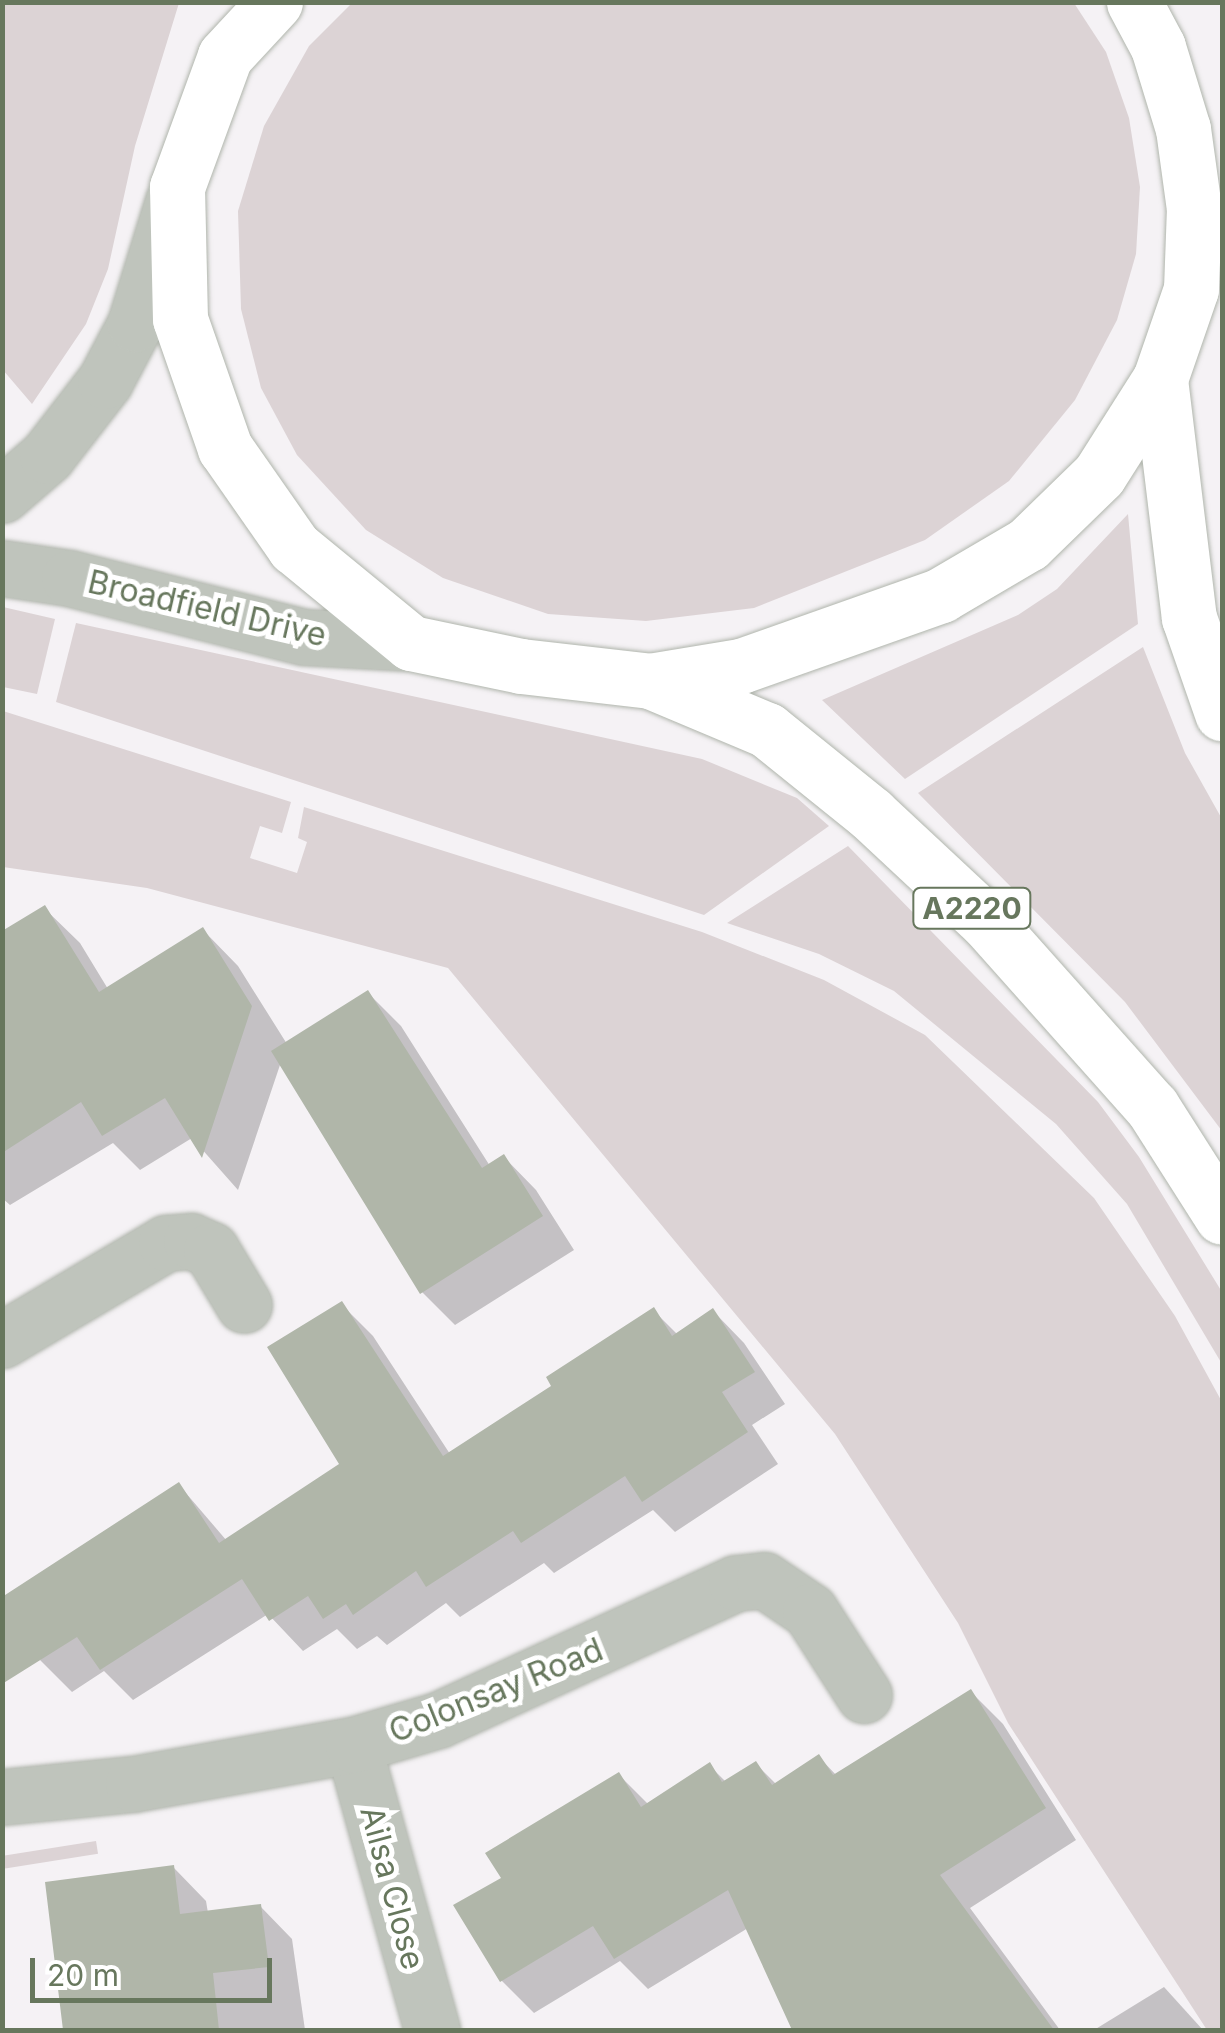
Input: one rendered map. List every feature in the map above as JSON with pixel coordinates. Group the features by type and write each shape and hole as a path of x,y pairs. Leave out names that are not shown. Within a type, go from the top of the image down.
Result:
{"main road":[{"path":"238,2 226,56 177,188 180,319 225,448 294,547 412,642 521,666 650,681 741,666 849,632 940,594 1028,544 1098,475 1160,380 1191,290 1194,209 1183,129 1158,47 1134,2"},
{"path":"226,56 275,2"},
{"path":"1160,380 1188,618 1222,713"},
{"name":"A2220","path":"650,681 767,730 872,814 987,922 1152,1107 1222,1217"}],"street":[{"path":"2,495 47,456 106,381 135,324 177,188"},
{"path":"1191,290 1222,238"},
{"name":"Broadfield Drive","path":"2,568 69,578 304,637 412,642"},
{"path":"2,1340 166,1242 191,1241 211,1250 244,1305"},
{"name":"Colonsay Road","path":"2,1796 132,1784 353,1745 438,1720 736,1584 764,1580 810,1611 864,1695"},
{"name":"Ailsa Close","path":"353,1745 432,2030"}],"shaded area":[{"path":"353,2 1074,3 1106,52 1129,118 1140,187 1136,254 1117,320 1075,400 1009,481 925,540 754,608 646,621 548,614 443,578 366,530 297,455 261,388 241,309 238,211 264,126 309,46"},
{"path":"2,3 179,3 135,146 108,269 86,324 32,404 3,370"},
{"path":"1128,514 1138,624 905,779 822,700 1018,615 1057,589"},
{"path":"3,607 55,619 37,694 3,687"},
{"path":"76,623 702,759 797,798 829,826 704,915 56,702"},
{"path":"1143,647 1185,753 1222,819 1222,1131 1125,1002 918,793"},
{"path":"3,711 291,802 282,833 260,826 250,858 297,873 307,842 298,838 304,807 702,932 824,980 925,1035 1094,1198 1175,1316 1222,1402 1222,2030 1207,2030 1008,1723 958,1623 835,1434 448,968 147,888 3,867"},
{"path":"848,846 1098,1102 1139,1157 1222,1292 1222,1364 1127,1204 1056,1124 894,991 819,954 727,923"},
{"path":"96,1841 98,1854 5,1869 3,1856"}],"building":[{"path":"45,905 99,992 203,927 252,1006 202,1158 165,1098 102,1136 81,1102 2,1153 2,931"},
{"path":"368,990 482,1168 504,1154 543,1216 420,1294 271,1051"},
{"path":"342,1301 443,1456 551,1386 546,1377 654,1307 672,1336 713,1308 755,1372 722,1392 748,1432 642,1502 625,1476 521,1543 513,1531 426,1587 416,1571 353,1615 346,1604 323,1619 308,1596 269,1621 242,1579 100,1670 77,1637 2,1684 2,1597 179,1482 219,1543 339,1464 267,1347"},
{"path":"971,1689 1046,1808 940,1875 1054,2030 792,2030 728,1890 614,1959 593,1926 500,1982 453,1905 501,1878 485,1853 619,1772 641,1807 710,1762 722,1782 756,1761 772,1785 819,1754 833,1775"},
{"path":"174,1865 180,1914 261,1904 269,1967 213,1973 219,2030 63,2030 45,1882"}]}
